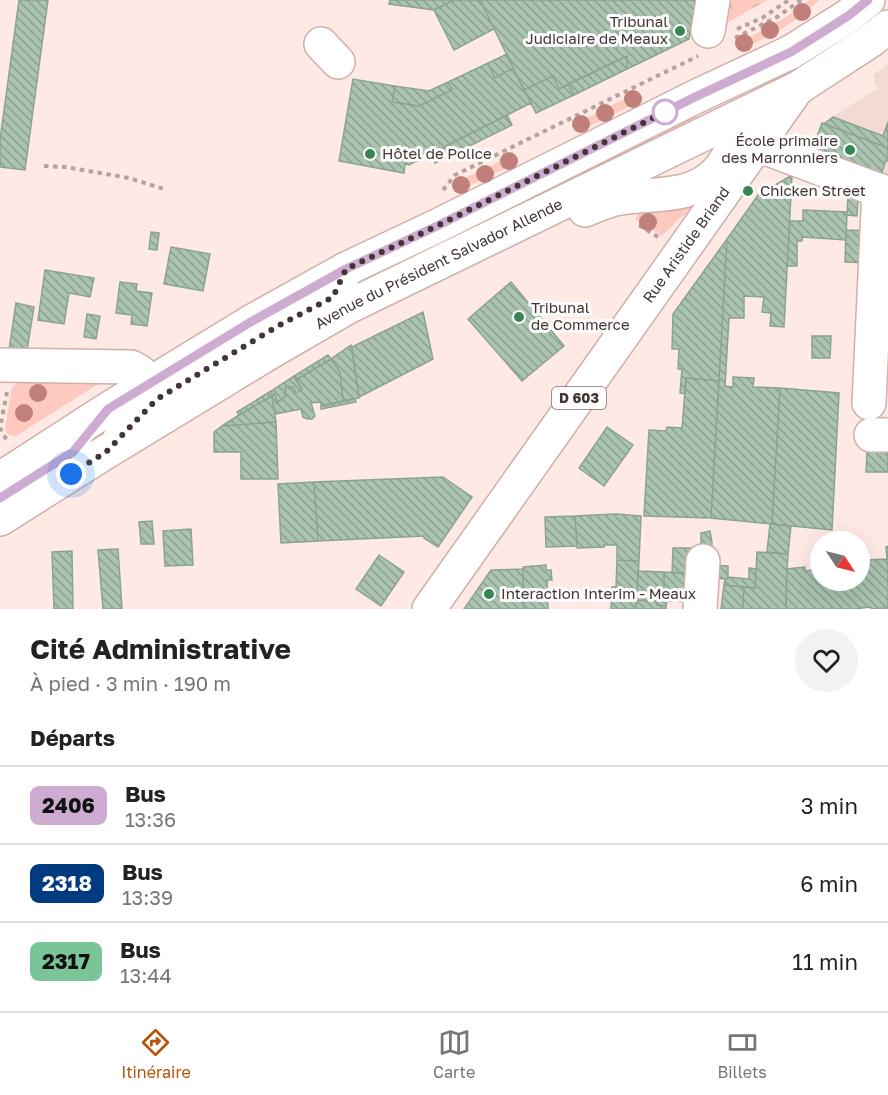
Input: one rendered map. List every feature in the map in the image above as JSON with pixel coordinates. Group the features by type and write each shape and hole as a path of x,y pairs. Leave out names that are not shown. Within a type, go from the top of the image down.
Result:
{"main road":[{"name":"Rue Aristide Briand","path":"429,609 858,5"},
{"path":"106,452 157,399 346,269 791,52 858,5"},
{"name":"Avenue du Président Salvador Allende","path":"0,519 267,354 348,308 798,88 888,27"},
{"path":"348,308 429,285 579,212 618,198 678,193 693,188 718,171 748,127 798,88"},
{"path":"758,145 883,192 869,403"},
{"path":"0,479 108,409 249,323 283,314"},
{"path":"4,376 131,367 140,372 148,385"},
{"path":"0,498 73,452 108,409"},
{"path":"700,609 703,561"}],"path":[{"path":"439,195 455,175 719,31 762,18 789,0"},
{"path":"719,31 777,17 801,0"},
{"path":"44,166 65,167 129,178 167,190"},
{"path":"4,376 0,428 9,444"}],"shaded area":[{"path":"888,64 888,181 822,123 877,89 873,75"}],"green space":[{"path":"729,0 768,0 725,24"},
{"path":"809,0 819,0 791,23 740,50 737,43 783,19"},
{"path":"635,94 639,102 580,131 576,123"},
{"path":"696,114 700,122 402,265 400,259"},
{"path":"512,155 516,163 463,189 459,181"},
{"path":"692,200 696,206 662,236 635,219 643,207"},
{"path":"24,380 96,380 100,383 16,436 12,436 5,429 11,391 16,384"}],"building":[{"path":"19,0 48,0 25,170 0,167 0,140"},
{"path":"390,0 454,0 434,10 389,4"},
{"path":"454,0 480,0 494,29 454,50 434,10"},
{"path":"480,0 696,0 689,39 627,69 627,56 559,89 553,76 524,90"},
{"path":"507,54 513,68 495,78 488,63"},
{"path":"627,56 627,69 574,95 568,84"},
{"path":"488,63 495,78 513,68 531,103 409,165 405,164 404,173 339,161 353,79 395,86 392,102 419,106 452,90 448,82"},
{"path":"553,76 559,89 568,84 574,95 536,113 524,90"},
{"path":"448,82 452,90 419,106 392,102 395,86 429,91"},
{"path":"507,115 512,125 435,163 430,154"},
{"path":"833,117 883,136 888,122 888,148 824,124"},
{"name":"École primaire des Marronniers","path":"822,123 888,148 888,161 886,160 880,178 811,153"},
{"path":"792,175 784,327 770,326 771,313 762,312 764,297 744,296 744,318 729,318 725,386 733,387 733,377 754,378 753,387 780,388 772,524 711,518 727,239 758,195"},
{"path":"848,196 858,199 857,216 847,215"},
{"path":"803,210 847,212 846,240 802,237 802,241 797,241 797,266 787,266 790,221 803,221"},
{"path":"846,230 874,231 873,263 845,262"},
{"path":"151,232 159,233 157,250 149,249"},
{"path":"727,239 719,381 686,378 685,394 680,393 682,369 678,369 679,349 672,349 673,314"},
{"path":"171,247 210,254 203,291 164,284"},
{"path":"45,270 94,278 90,297 69,293 64,324 38,320"},
{"path":"120,282 137,284 136,291 152,293 147,326 131,324 132,315 116,313"},
{"path":"511,282 564,346 522,381 468,319"},
{"path":"16,303 34,307 27,350 9,350"},
{"path":"423,312 433,359 359,397 352,347"},
{"path":"87,314 100,316 96,339 84,337"},
{"path":"812,336 831,336 830,358 812,358"},
{"path":"351,345 359,398 343,401 340,372 331,359"},
{"path":"328,355 331,359 296,380 294,376"},
{"path":"331,359 340,372 343,401 321,406 321,402 311,403 315,416 312,419 303,417 301,409 275,414 272,396 274,394 278,402 286,396 285,388 289,386 293,387 296,393 302,389 296,380"},
{"path":"294,376 302,389 296,393 293,387 285,388 286,396 278,402 274,394 272,396 271,391"},
{"path":"686,378 719,381 711,518 644,516 649,430 666,431 667,427 682,428"},
{"path":"780,388 839,393 832,530 772,524"},
{"path":"271,391 272,396 239,415 237,412"},
{"path":"272,396 276,422 222,426 239,415"},
{"path":"355,399 356,402 321,409 321,406"},
{"path":"276,422 278,479 241,479 241,452 214,452 214,432 222,426"},
{"path":"607,427 633,445 604,486 579,468"},
{"path":"867,452 888,452 888,472 866,472"},
{"path":"443,477 472,497 438,547 424,536 318,541 314,482"},
{"path":"314,482 318,541 281,543 278,484"},
{"path":"616,514 641,516 639,561 617,560 617,545 577,548 575,516"},
{"path":"575,516 577,546 546,547 545,517"},
{"path":"152,521 154,544 141,544 139,522"},
{"path":"770,524 791,526 788,554 767,552"},
{"path":"191,529 193,565 165,566 163,531"},
{"path":"710,531 711,556 701,555 701,533"},
{"path":"888,546 888,608 786,609 787,569 805,567 805,571 810,571 810,591 870,591 870,560 887,559 886,547"},
{"path":"673,548 693,548 693,573 672,573"},
{"path":"118,549 122,609 103,609 98,550"},
{"path":"72,551 73,609 54,609 52,552"},
{"path":"757,552 788,554 786,609 743,609 744,587 755,588"},
{"path":"379,555 404,572 381,606 356,589"},
{"path":"617,560 639,561 636,609 611,609 612,587 616,587"},
{"path":"546,565 546,570 551,570 552,580 547,580 548,609 524,609 523,567"},
{"path":"711,565 728,566 728,579 710,578"},
{"path":"749,568 756,569 755,588 724,585 728,577 749,579"},
{"path":"523,569 524,609 464,609 491,570"},
{"path":"638,571 664,572 666,606 657,605 657,601 637,600"},
{"path":"664,572 693,573 691,602 670,601 664,597"},
{"path":"724,585 744,587 743,609 721,609"},
{"path":"637,600 657,601 657,605 666,606 666,609 636,609"}],"bus line":[{"name":"2406","path":"0,498 73,452 108,409 249,323 346,269 791,52 848,16 868,0"}],"place":[{"name":"Tribunal Judiciaire de Meaux","path":"680,31"},
{"name":"École primaire des Marronniers","path":"850,150"},
{"name":"Hôtel de Police","path":"370,154"},
{"name":"Chicken Street","path":"748,191"},
{"name":"Tribunal de Commerce","path":"519,317"},
{"name":"Interaction Interim - Meaux","path":"489,594"}],"route":[{"path":"71,474 106,452 157,399 278,326 333,297 346,269 665,112"}]}
